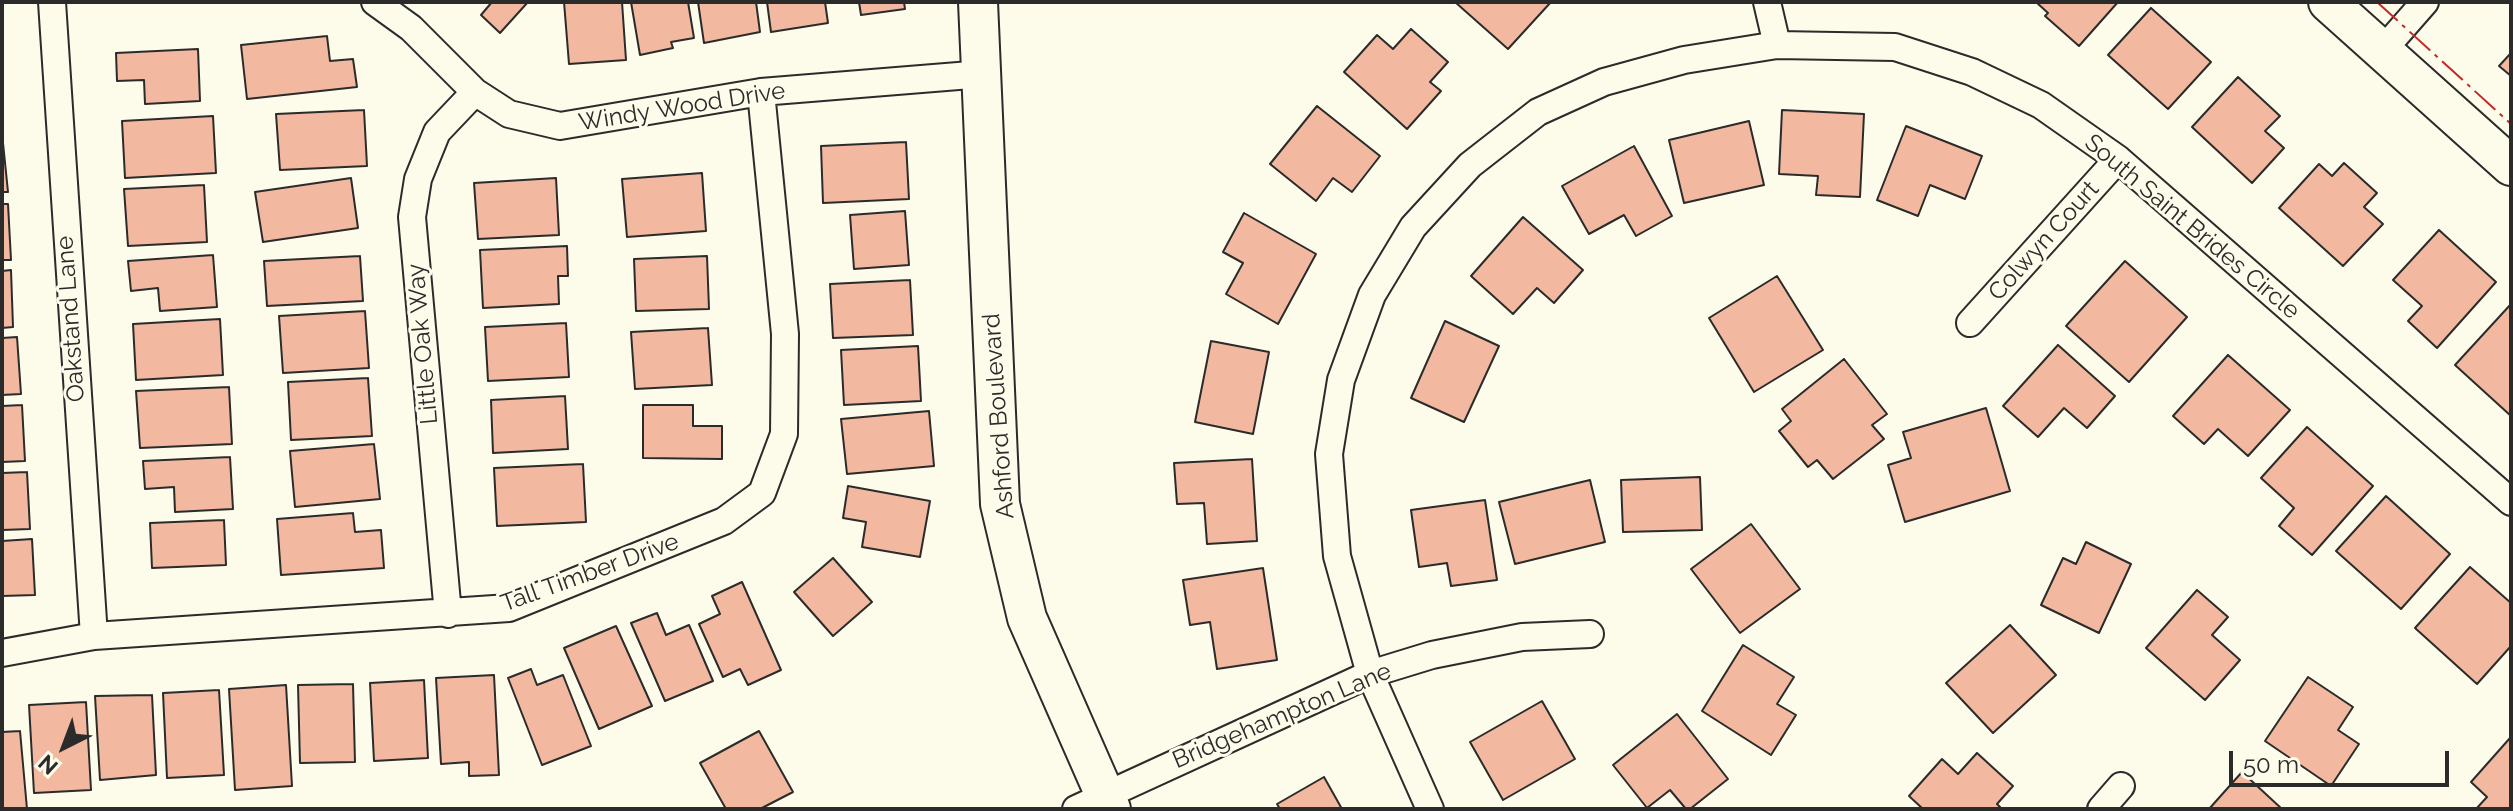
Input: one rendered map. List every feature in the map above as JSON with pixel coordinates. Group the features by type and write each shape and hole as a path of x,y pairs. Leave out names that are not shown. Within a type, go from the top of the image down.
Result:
{"street":[{"name":"Oakstand Lane","path":"52,2 94,636"},
{"name":"Windy Wood Drive","path":"375,2 411,28 475,92 509,114 560,126 761,92 983,74"},
{"name":"Ashford Boulevard","path":"978,2 1000,504 1027,618 1096,804"},
{"path":"1767,2 1777,45"},
{"path":"2328,2 2511,166"},
{"path":"2383,50 2425,2"},
{"name":"South Saint Brides Circle","path":"1430,809 1370,674 1337,556 1329,454 1341,380 1372,295 1413,227 1470,165 1538,112 1604,82 1657,67 1777,45 1895,47 1972,72 2041,105 2118,159 2511,502"},
{"name":"Little Oak Way","path":"448,614 412,217 418,179 437,132 475,92"},
{"name":"Tall Timber Drive","path":"2,653 94,636 509,608 724,521 762,493 784,434 785,334 761,92"},
{"name":"Colwyn Court","path":"1970,323 2118,159"},
{"name":"Bridgehampton Lane","path":"1096,804 1370,674 1432,655 1522,637 1590,634"},
{"path":"2101,809 2121,786"}],"building":[{"path":"492,2 528,2 500,33 481,15"},
{"path":"564,2 622,2 626,60 569,64"},
{"path":"631,2 688,2 694,38 671,42 673,48 640,55"},
{"path":"698,2 756,2 760,32 704,43"},
{"path":"767,2 825,2 828,23 771,32"},
{"path":"859,2 904,2 905,9 861,15"},
{"path":"1455,2 1551,2 1508,49"},
{"path":"2036,2 2118,2 2079,46 2045,16 2048,13"},
{"path":"2151,8 2211,62 2168,109 2108,55"},
{"path":"1411,29 1448,62 1430,82 1441,91 1407,129 1344,72 1377,35 1393,49"},
{"path":"327,36 330,61 353,59 357,87 247,99 241,45"},
{"path":"198,49 200,101 145,104 144,80 117,81 116,53"},
{"path":"2511,53 2511,76 2499,66"},
{"path":"2238,77 2280,116 2265,131 2284,148 2252,183 2192,127"},
{"path":"1317,106 1380,156 1352,192 1333,178 1316,201 1270,164"},
{"path":"364,110 367,166 280,170 276,114"},
{"path":"1782,110 1864,114 1860,197 1816,195 1818,176 1779,174"},
{"path":"213,116 216,173 125,178 122,121"},
{"path":"1749,121 1764,185 1684,203 1669,140"},
{"path":"1906,126 1982,156 1965,199 1930,185 1918,216 1877,200"},
{"path":"2,133 8,192 2,192"},
{"path":"906,142 909,199 823,203 821,146"},
{"path":"1634,146 1672,216 1636,236 1624,215 1589,234 1562,186"},
{"path":"2344,163 2377,193 2364,207 2383,224 2343,266 2279,208 2319,164 2332,176"},
{"path":"702,173 706,231 627,237 622,179"},
{"path":"351,178 358,228 263,242 255,192"},
{"path":"556,178 559,235 478,239 474,183"},
{"path":"204,185 207,242 128,246 124,189"},
{"path":"2,204 8,204 11,260 2,260"},
{"path":"905,211 909,265 854,269 850,215"},
{"path":"1244,213 1316,254 1278,324 1226,294 1243,263 1223,252"},
{"path":"1523,217 1583,270 1554,303 1537,288 1513,314 1471,276"},
{"path":"2439,230 2496,282 2437,348 2408,321 2422,306 2393,280"},
{"path":"567,246 568,276 558,276 559,304 483,308 480,250"},
{"path":"213,255 217,307 160,311 158,288 131,291 128,261"},
{"path":"360,256 363,301 267,306 264,261"},
{"path":"707,256 709,309 636,311 634,259"},
{"path":"2125,261 2187,317 2129,382 2066,326"},
{"path":"11,270 13,327 2,328 2,271"},
{"path":"1777,276 1823,350 1754,392 1709,318"},
{"path":"910,280 913,335 833,338 830,284"},
{"path":"2511,304 2511,416 2455,365"},
{"path":"365,311 369,368 283,373 279,316"},
{"path":"220,319 223,375 136,380 133,324"},
{"path":"1445,321 1499,346 1464,422 1411,398"},
{"path":"566,323 569,377 488,381 485,327"},
{"path":"708,328 712,385 635,389 631,332"},
{"path":"17,337 21,394 2,395 2,338"},
{"path":"1211,341 1269,352 1253,434 1195,422"},
{"path":"2058,345 2115,396 2087,428 2064,408 2038,437 2003,406"},
{"path":"918,346 921,401 844,405 841,350"},
{"path":"2228,355 2290,410 2248,456 2218,429 2204,444 2173,416"},
{"path":"1844,359 1887,414 1872,425 1884,439 1833,479 1817,460 1808,467 1779,431 1791,421 1782,409"},
{"path":"368,378 372,436 291,440 288,382"},
{"path":"229,387 232,444 140,448 136,391"},
{"path":"565,396 568,449 493,453 491,400"},
{"path":"22,405 25,461 2,462 2,406"},
{"path":"643,405 693,405 693,426 722,426 722,459 643,458"},
{"path":"1986,408 2010,491 1905,522 1888,465 1911,458 1903,432"},
{"path":"929,411 934,466 847,474 841,419"},
{"path":"2307,427 2373,486 2312,555 2279,526 2294,508 2261,478"},
{"path":"374,444 380,499 295,507 290,451"},
{"path":"230,457 233,509 175,512 174,487 145,489 143,461"},
{"path":"1252,459 1257,541 1207,544 1204,503 1177,504 1174,463"},
{"path":"583,464 586,522 497,526 494,468"},
{"path":"27,472 30,529 2,530 2,473"},
{"path":"1700,477 1702,530 1623,532 1621,480"},
{"path":"1590,480 1605,542 1515,564 1499,502"},
{"path":"848,486 930,501 920,557 862,547 866,522 843,518"},
{"path":"2386,496 2450,554 2401,609 2336,551"},
{"path":"1485,500 1497,580 1451,586 1447,563 1419,567 1411,510"},
{"path":"353,513 355,532 381,530 384,568 281,575 277,519"},
{"path":"224,520 226,565 152,568 150,523"},
{"path":"1751,524 1800,589 1740,633 1691,569"},
{"path":"32,539 35,595 2,596 2,541"},
{"path":"2086,542 2131,564 2099,633 2041,605 2063,558 2076,564"},
{"path":"833,558 872,602 833,636 794,592"},
{"path":"2470,567 2511,603 2511,646 2477,684 2415,628"},
{"path":"1263,568 1277,660 1217,669 1210,622 1190,625 1183,580"},
{"path":"742,582 781,670 748,685 740,669 723,677 699,624 720,614 712,596"},
{"path":"2197,590 2228,617 2212,635 2240,660 2205,700 2146,648"},
{"path":"657,613 666,635 689,625 713,681 665,701 631,623"},
{"path":"2010,625 2056,675 1993,733 1946,683"},
{"path":"616,626 652,706 599,729 564,648"},
{"path":"1743,645 1794,677 1777,704 1796,715 1771,755 1702,711"},
{"path":"531,669 537,685 563,675 591,746 542,765 508,678"},
{"path":"494,675 499,775 469,776 469,762 441,764 436,678"},
{"path":"2308,677 2353,707 2338,730 2359,744 2331,786 2265,741"},
{"path":"424,680 428,758 374,761 370,683"},
{"path":"353,684 355,762 300,763 298,685"},
{"path":"286,685 292,786 235,790 229,689"},
{"path":"219,690 224,775 167,778 163,693"},
{"path":"152,695 156,775 100,780 95,696"},
{"path":"1542,701 1575,759 1503,800 1470,742"},
{"path":"86,702 91,790 34,793 29,705"},
{"path":"1677,714 1728,779 1690,809 1686,809 1670,790 1647,808 1613,765"},
{"path":"20,731 27,809 2,809 2,732"},
{"path":"759,731 793,792 760,809 726,809 700,763"},
{"path":"2510,738 2511,809 2476,809 2487,797 2471,782"},
{"path":"1977,753 2013,786 1997,804 2002,809 1923,809 1909,796 1942,759 1958,774"},
{"path":"2242,772 2282,809 2209,809"},
{"path":"1324,777 1342,809 1280,809 1277,804"}],"power":[{"path":"2377,2 2511,124"}]}
